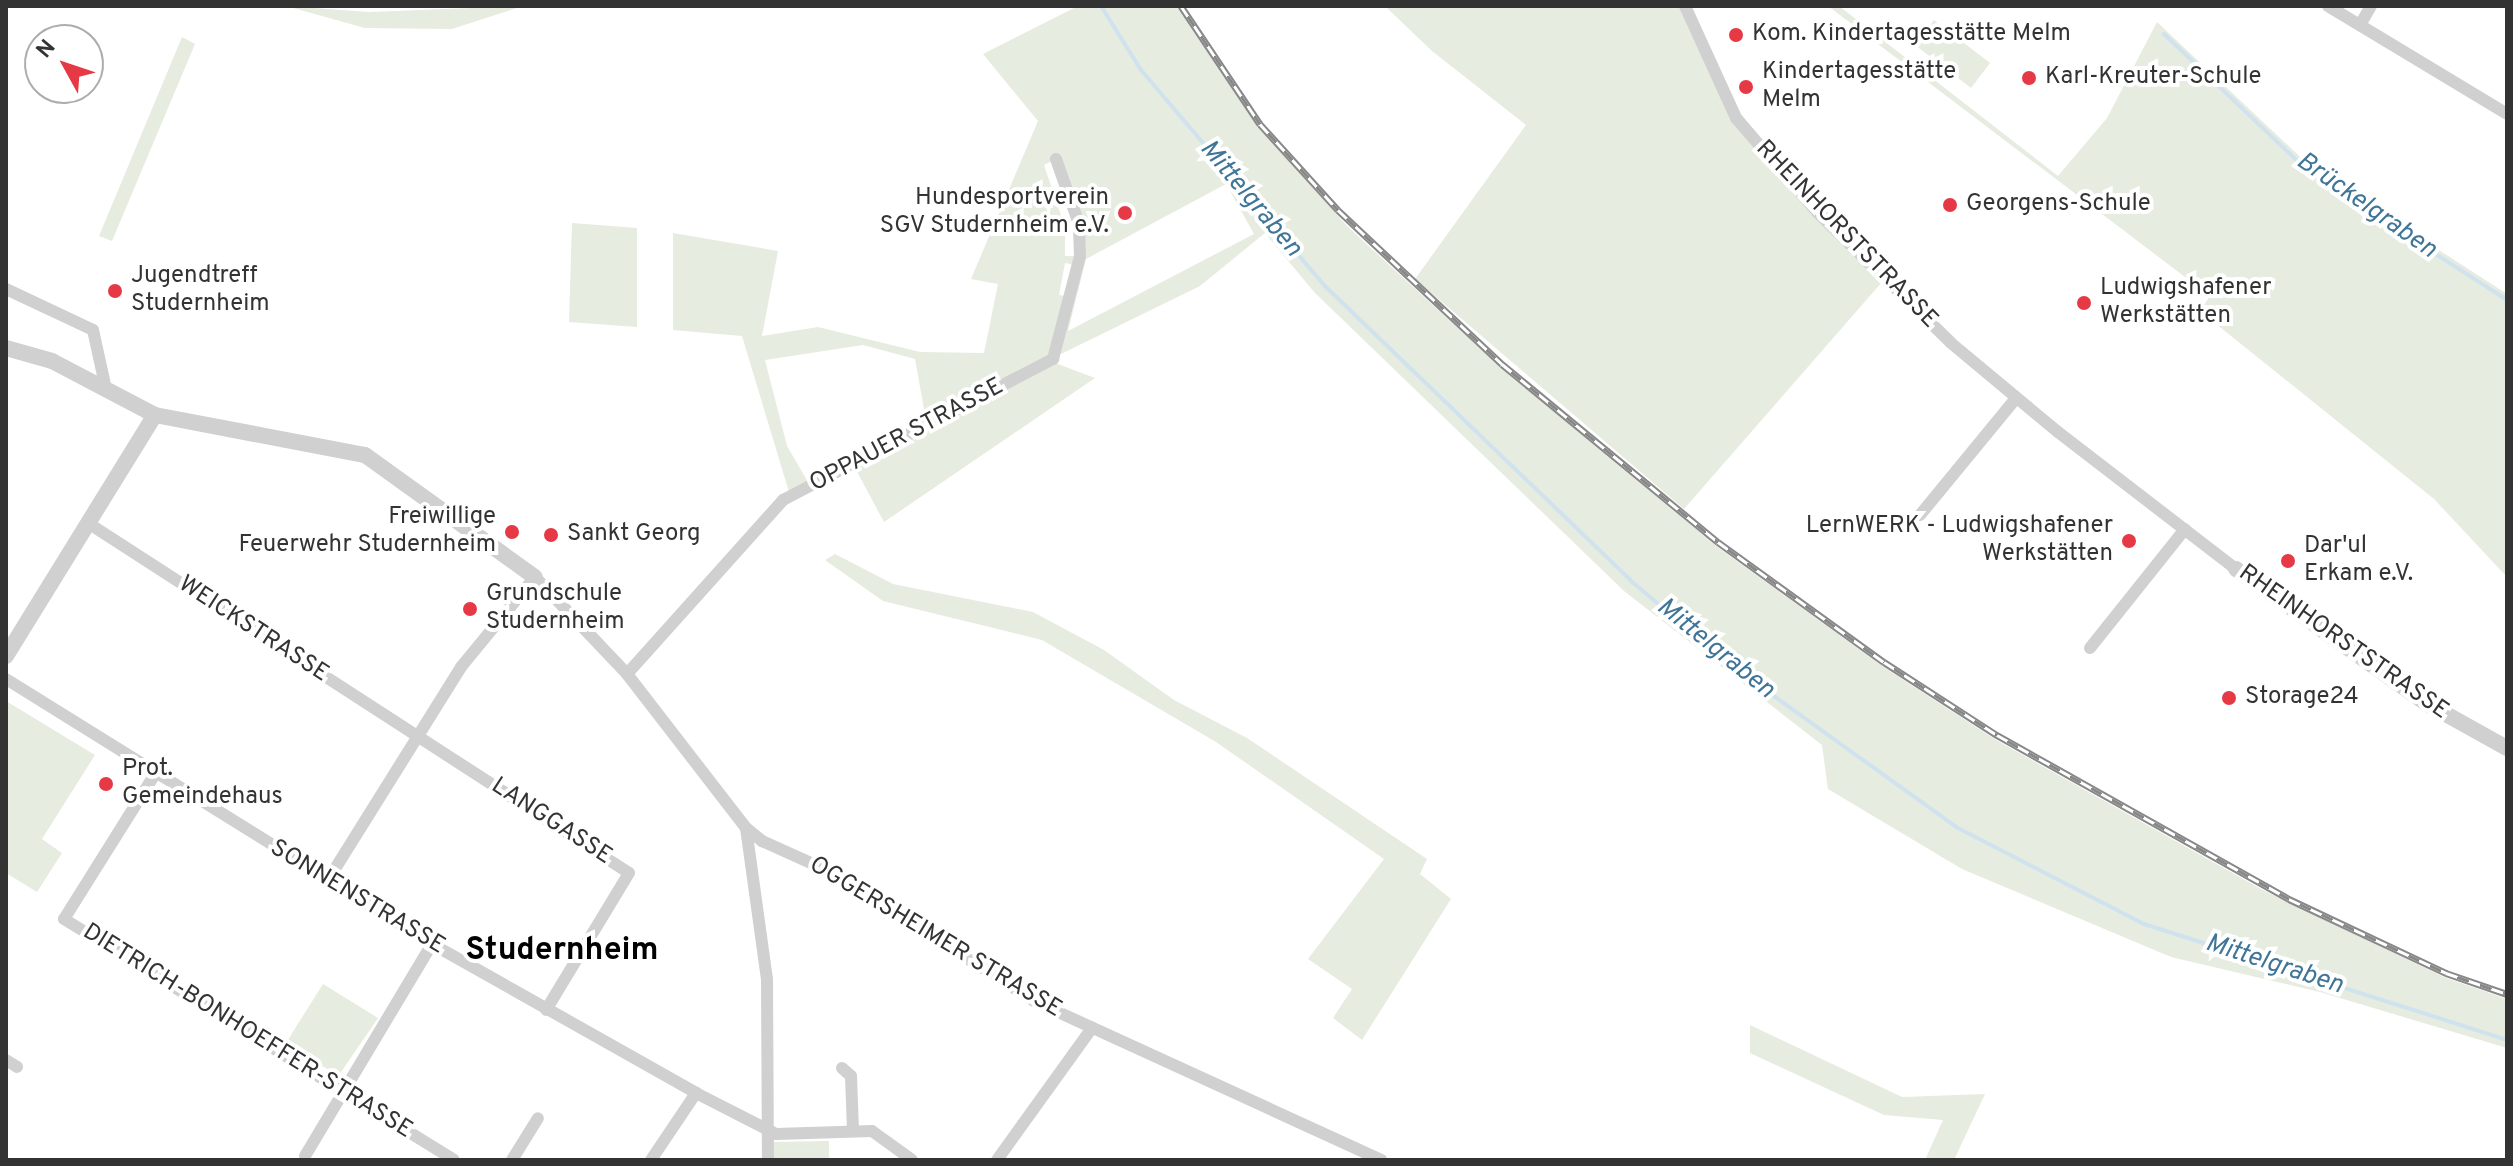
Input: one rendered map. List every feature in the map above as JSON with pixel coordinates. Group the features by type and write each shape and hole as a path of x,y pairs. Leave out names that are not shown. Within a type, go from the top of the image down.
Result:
{"street":[{"name":"RHEINHORSTSTRASSE","path":"1685,6 1736,118 1779,173 1935,328 2016,398 2236,569 2426,703 2507,748"},
{"path":"2328,6 2507,114"},
{"path":"2360,25 2371,6"},
{"name":"OPPAUER STRASSE","path":"627,674 783,500 1053,359 1080,256 1079,224 1056,159"},
{"path":"6,289 93,330 106,389"},
{"path":"6,348 52,361 155,415 365,455 535,577 461,667 328,880"},
{"path":"1920,515 2016,398"},
{"path":"6,656 155,415"},
{"name":"WEICKSTRASSE","path":"88,523 418,736"},
{"path":"2090,648 2185,529"},
{"name":"OGGERSHEIMER STRASSE","path":"535,577 627,674 746,828 762,841 831,872 988,975 1092,1028 1365,1157 1381,1160"},
{"name":"SONNENSTRASSE","path":"6,679 432,944 696,1093 769,1131 872,1131 912,1160"},
{"name":"LANGGASSE","path":"418,736 629,873 546,1010"},
{"name":"DIETRICH-BONHOEFFER-STRASSE","path":"155,774 64,919 454,1160"},
{"path":"746,828 767,979 768,1160"},
{"path":"305,1156 432,944"},
{"path":"997,1160 1092,1028"},
{"path":"842,1068 851,1076 853,1131"},
{"path":"651,1160 696,1093"},
{"path":"512,1160 538,1118"}],"shaded area":[{"path":"286,6 369,12 523,6 452,29 365,28"},
{"path":"1078,6 1176,6 1258,127 1347,226 1500,367 1716,546 1882,666 1996,740 2261,889 2446,978 2507,999 2507,1048 2320,992 2171,957 1962,869 1828,789 1822,745 1624,591 1315,293 1265,233 1200,286 926,420 915,359 863,345 765,360 787,446 808,482 789,492 742,336 673,330 673,233 778,251 762,336 818,327 920,352 984,353 998,284 971,279 1038,121 983,54","holes":["1056,159 1079,224 1079,256 1065,256 1065,227 1044,165","1226,184 1254,234 1068,331 1086,259","1065,263 1079,266 1072,297 1059,295"]},
{"path":"1385,6 1691,6 1741,114 1785,169 1889,274 1684,509 1415,279 1526,125 1432,51"},
{"path":"1828,6 1839,6 2058,176 2107,118 2157,22 2312,168 2507,294 2507,577 2434,499 2200,311 2210,296"},
{"path":"1934,20 1990,63 1971,88 1915,45"},
{"path":"182,37 195,44 112,241 99,236"},
{"path":"572,223 637,228 637,327 569,322"},
{"path":"1055,363 1095,378 884,522 855,468"},
{"path":"835,554 893,584 1033,612 1104,650 1174,700 1247,738 1427,859 1420,874 1451,899 1362,1040 1333,1018 1352,989 1308,959 1384,859 1216,742 1042,640 883,601 825,560"},
{"path":"6,701 95,755 42,839 62,853 37,892 6,873"},
{"path":"323,984 378,1018 339,1075 284,1046"},
{"path":"1750,1025 1902,1097 1985,1094 1954,1160 1925,1160 1943,1120 1884,1115 1750,1053"},
{"path":"829,1141 829,1160 772,1160 772,1142"}],"waterway":[{"name":"Mittelgraben","path":"1101,6 1141,70 1326,287 1630,580 1728,663 1956,827 2144,924 2507,1040"},
{"name":"Brückelgraben","path":"2164,34 2310,173 2507,300"}],"railway":[{"path":"1181,6 1260,124 1338,210 1502,364 1718,542 1884,662 1997,735 2289,899 2446,973 2507,994"}],"place":[{"name":"Kom. Kindertagesstätte Melm","path":"1736,35"},
{"name":"Karl-Kreuter-Schule","path":"2029,78"},
{"name":"Kindertagesstätte Melm","path":"1746,87"},
{"name":"Georgens-Schule","path":"1950,205"},
{"name":"Hundesportverein SGV Studernheim e.V.","path":"1125,213"},
{"name":"Jugendtreff Studernheim","path":"115,291"},
{"name":"Ludwigshafener Werkstätten","path":"2084,303"},
{"name":"Freiwillige Feuerwehr Studernheim","path":"512,532"},
{"name":"Sankt Georg","path":"551,535"},
{"name":"LernWERK - Ludwigshafener Werkstätten","path":"2129,541"},
{"name":"Dar'ul Erkam e.V.","path":"2288,561"},
{"name":"Grundschule Studernheim","path":"470,609"},
{"name":"Storage24","path":"2229,698"},
{"name":"Prot. Gemeindehaus","path":"106,784"}],"district":[{"name":"Studernheim","path":"562,951"}]}
